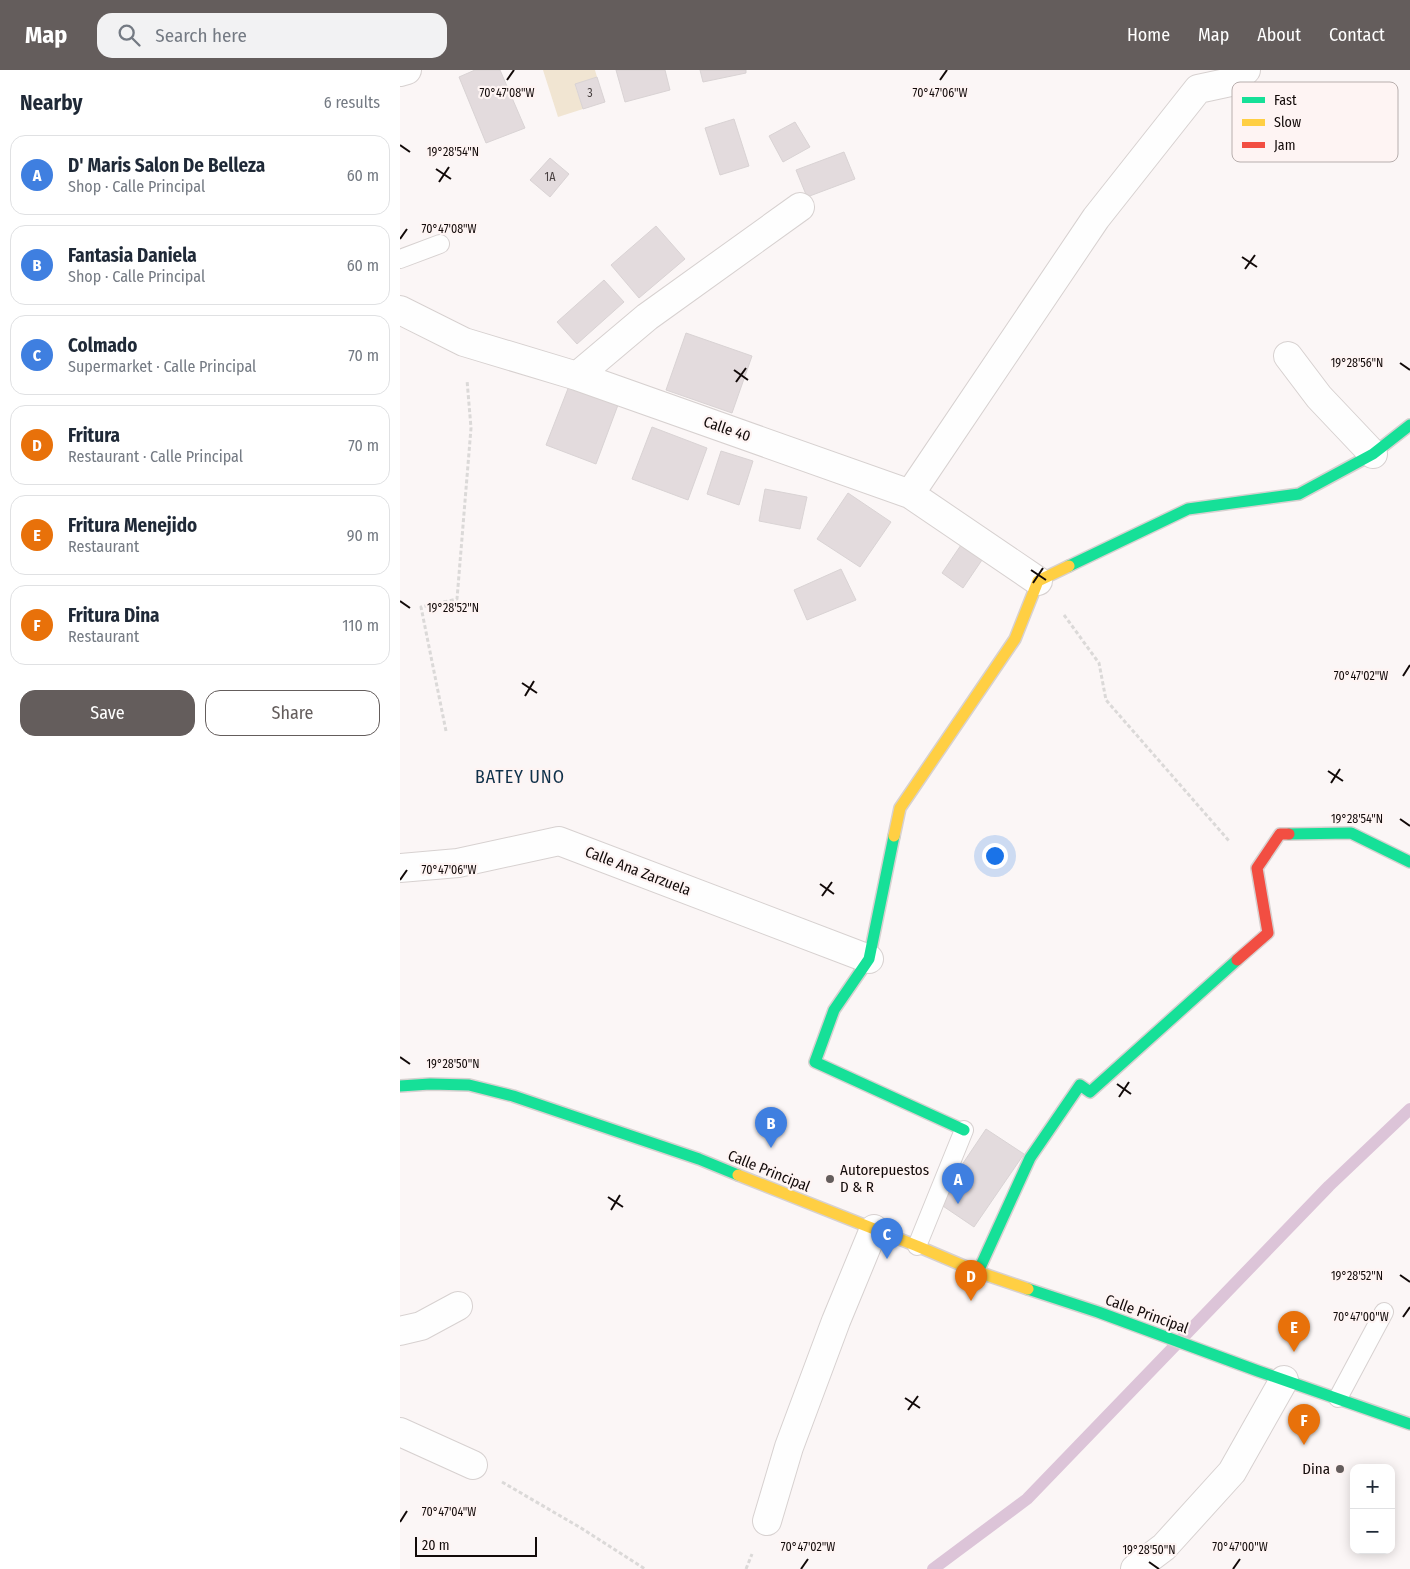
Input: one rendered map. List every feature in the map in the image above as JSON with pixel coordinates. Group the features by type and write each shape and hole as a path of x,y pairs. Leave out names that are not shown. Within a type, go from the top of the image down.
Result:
{"street":[{"path":"400,72 407,70"},
{"path":"910,494 1096,218 1198,89 1235,81 1246,70"},
{"path":"577,376 648,317 800,207"},
{"name":"Calle 40","path":"400,310 464,342 577,376 910,494 1038,581"},
{"path":"1288,356 1319,397 1373,454"},
{"path":"964,1130 815,1062 834,1010 869,959 900,808 1014,639 1038,581 1188,509 1299,494 1373,454 1410,425"},
{"path":"978,1272 1030,1158 1080,1085 1090,1092 1268,933 1257,868 1280,834 1351,833 1410,862"},
{"name":"Calle Ana Zarzuela","path":"400,868 458,863 559,840 869,959"},
{"name":"Calle Principal","path":"400,1086 430,1084 469,1085 513,1096 699,1159 978,1272 1098,1312 1410,1424"},
{"path":"767,1521 789,1447 836,1321 874,1229"},
{"path":"400,1331 421,1326 458,1306"},
{"path":"1135,1569 1164,1547 1232,1472 1284,1380"},
{"path":"400,1432 473,1465"}],"lane":[{"path":"400,258 440,244"},
{"path":"917,1246 964,1130"},
{"path":"1338,1398 1384,1312"}],"path":[{"path":"446,731 420,608 457,599 471,428 464,342"},
{"path":"1038,581 1099,663 1106,700 1246,861 1257,868"},
{"path":"473,1465 581,1528 645,1569"}],"shaded area":[{"path":"543,70 595,70 597,77 575,85 583,109 558,117"}],"building":[{"path":"475,70 500,70 525,128 486,143 459,77"},
{"path":"616,70 665,70 670,90 625,102"},
{"path":"700,70 746,70 746,73 703,82"},
{"path":"597,77 605,102 583,109 575,84"},
{"path":"734,119 749,166 720,175 705,128"},
{"path":"795,122 810,147 783,162 769,136"},
{"path":"844,152 855,179 807,197 796,170"},
{"path":"550,158 569,174 550,197 530,180"},
{"path":"656,226 685,259 639,298 611,265"},
{"path":"604,280 624,302 577,344 557,322"},
{"path":"686,333 752,356 732,413 666,390"},
{"path":"569,386 618,405 596,464 546,445"},
{"path":"652,427 707,448 688,500 632,479"},
{"path":"721,451 753,461 739,505 707,494"},
{"path":"765,489 807,497 800,529 759,521"},
{"path":"848,493 891,522 860,567 817,539"},
{"path":"961,545 982,560 963,588 942,573"},
{"path":"841,569 856,600 807,620 794,590"},
{"path":"986,1129 1024,1154 974,1227 937,1202"}],"waterway":[{"path":"933,1569 1027,1499 1329,1186 1410,1109"}],"traffic: fast":[{"path":"1069,566 1188,509 1299,494 1373,454 1410,425"},
{"path":"1289,834 1351,833 1410,862"},
{"path":"894,836 869,959 834,1010 815,1062 964,1130"},
{"path":"978,1272 1030,1158 1080,1085 1090,1092 1237,960"},
{"path":"400,1086 430,1084 469,1085 513,1096 699,1159 738,1175"},
{"path":"1028,1289 1098,1312 1410,1424"}],"traffic: slow":[{"path":"894,836 900,808 1015,639 1038,581 1069,566"},
{"path":"738,1175 978,1272 1028,1289"}],"traffic: jam":[{"path":"1237,960 1268,933 1257,868 1280,834 1289,834"}],"place":[{"name":"Fantasia Daniela","path":"771,1148"},
{"name":"Autorepuestos D & R","path":"830,1179"},
{"name":"D' Maris Salon De Belleza","path":"958,1204"},
{"name":"Colmado","path":"887,1259"},
{"name":"Fritura","path":"971,1301"},
{"name":"Fritura Menejido","path":"1294,1352"},
{"name":"Fritura Dina","path":"1304,1445"},
{"name":"Dina","path":"1340,1469"}],"district":[{"name":"BATEY UNO","path":"520,777"}]}
